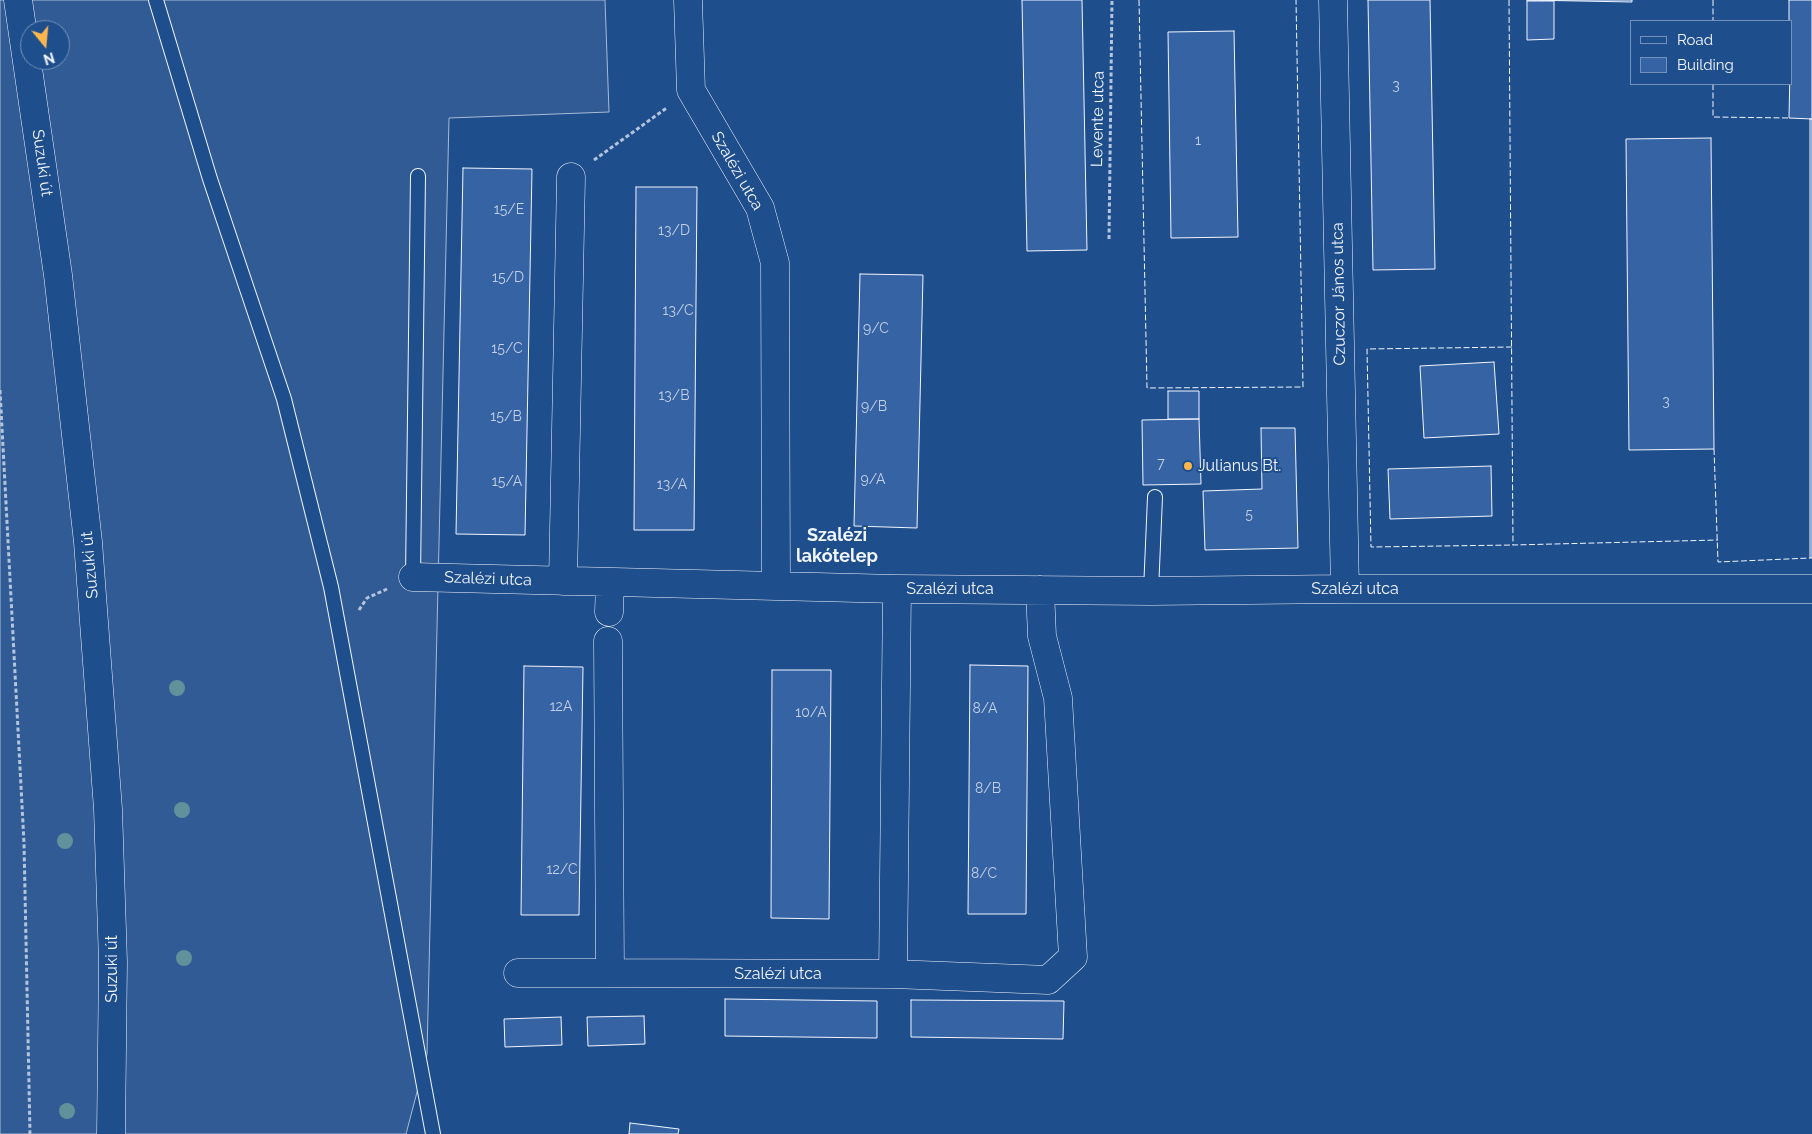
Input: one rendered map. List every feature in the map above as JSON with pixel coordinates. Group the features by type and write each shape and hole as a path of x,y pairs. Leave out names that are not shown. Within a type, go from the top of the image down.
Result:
{"street":[{"name":"Suzuki út","path":"18,0 58,276 88,542 109,819 113,962 111,1134"},
{"path":"688,0 691,90"},
{"name":"Czuczor János utca","path":"1333,0 1345,589"},
{"name":"Szalézi utca","path":"691,90 760,208 775,263 776,585"},
{"path":"563,581 571,177"},
{"name":"Szalézi utca","path":"413,577 897,589 1151,591 1812,589"},
{"path":"609,612 610,583"},
{"name":"Szalézi utca","path":"518,973 893,974 897,589"},
{"path":"893,974 1048,980 1073,958 1058,698 1042,636 1040,590"},
{"path":"608,641 610,973"}],"lane":[{"path":"156,0 210,179 284,399 331,588 433,1134"},
{"path":"413,577 418,176"},
{"path":"1151,591 1155,497"}],"path":[{"name":"Levente utca","path":"1109,239 1112,0"},
{"path":"571,177 691,90"},
{"path":"0,390 24,843 30,1134"},
{"path":"340,638 367,598 413,577"}],"shaded area":[{"path":"0,0 605,0 609,112 449,118 427,1054 406,1134 0,1134"}],"building":[{"path":"1022,0 1082,0 1087,250 1027,251"},
{"path":"1368,0 1430,0 1435,269 1373,270"},
{"path":"1527,0 1632,0 1632,2"},
{"path":"1789,0 1812,0 1812,119 1789,118 1790,85 1792,85 1792,20 1789,20"},
{"path":"1527,1 1554,1 1554,39 1527,40"},
{"path":"1234,31 1238,237 1171,238 1168,32"},
{"path":"1810,119 1812,119 1812,558 1810,558"},
{"path":"1711,138 1714,449 1629,450 1626,139"},
{"path":"463,168 532,169 525,535 456,534"},
{"path":"636,187 697,187 694,530 634,530"},
{"path":"860,274 923,275 917,528 854,526"},
{"path":"1494,362 1499,434 1424,438 1420,366"},
{"path":"1168,391 1199,391 1199,419 1168,419"},
{"path":"1199,419 1201,484 1143,485 1142,420"},
{"path":"1261,428 1295,428 1298,548 1205,550 1203,491 1262,489"},
{"path":"1491,466 1492,516 1390,519 1388,469"},
{"path":"970,665 1028,666 1026,914 968,914"},
{"path":"524,666 583,667 579,915 521,915"},
{"path":"772,670 831,670 829,919 771,918"},
{"path":"725,999 877,1001 877,1038 725,1036"},
{"path":"911,1000 1064,1001 1063,1039 911,1037"},
{"path":"644,1016 645,1044 588,1046 587,1017"},
{"path":"561,1017 562,1045 505,1047 504,1019"},
{"path":"630,1123 679,1129 678,1134 629,1134"}],"fence":[{"path":"1139,0 1147,388 1303,387 1296,0"},
{"path":"1509,0 1513,545 1718,540"},
{"path":"1713,0 1713,20"},
{"path":"1713,85 1713,117 1789,118"},
{"path":"1512,347 1367,349 1371,547 1513,545"},
{"path":"1714,449 1718,562 1810,558"}],"place":[{"name":"Julianus Bt.","path":"1188,466"}],"district":[{"name":"Szalézi lakótelep","path":"837,546"}]}
